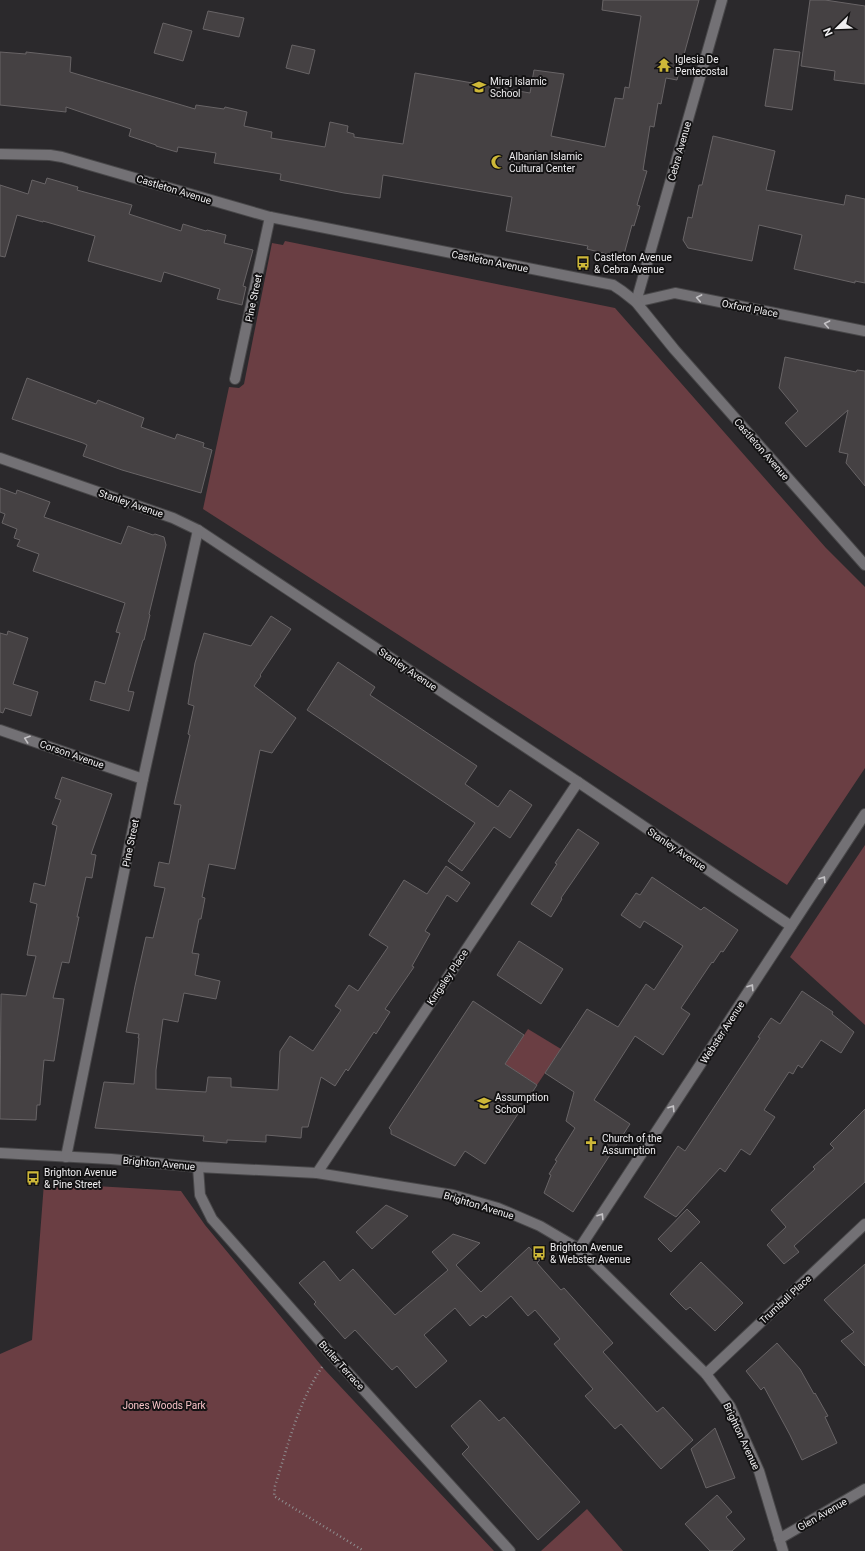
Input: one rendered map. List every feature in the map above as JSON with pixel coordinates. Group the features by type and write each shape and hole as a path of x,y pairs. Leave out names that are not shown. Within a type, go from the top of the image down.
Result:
{"street":[{"name":"Cebra Avenue","path":"636,302 722,0"},
{"name":"Castleton Avenue","path":"0,154 50,155 76,160 270,217 613,285 622,290 636,302 674,349 865,565"},
{"name":"Pine Street","path":"235,379 270,217"},
{"name":"Oxford Place","path":"636,302 676,293 865,331"},
{"name":"Stanley Avenue","path":"0,458 173,518 198,530 578,782 791,926"},
{"name":"Pine Street","path":"66,1157 143,779 198,530"},
{"name":"Corson Avenue","path":"0,730 143,779"},
{"name":"Kingsley Place","path":"317,1173 578,782"},
{"name":"Webster Avenue","path":"580,1249 865,814"},
{"name":"Brighton Avenue","path":"0,1153 317,1173 461,1198 498,1208 540,1226 580,1249 706,1374 730,1406 759,1471 783,1551"},
{"name":"Butler Terrace","path":"198,1166 200,1195 212,1219 331,1354 510,1551"},
{"name":"Trumbull Place","path":"706,1374 865,1224"},
{"name":"Glen Avenue","path":"779,1539 865,1489"}],"path":[{"path":"331,1354 314,1379 300,1408 275,1486 274,1496 364,1551"}],"green space":[{"path":"285,241 615,308 826,548 865,587 865,768 787,885 203,509 229,387 239,388 244,384 272,243 283,245"},
{"path":"865,845 865,1025 790,957"},
{"path":"528,1029 561,1049 537,1085 505,1064"},
{"name":"Jones Woods Park","path":"44,1183 181,1191 205,1225 325,1370 494,1551 0,1551 0,1354 32,1340"},
{"path":"587,1509 623,1551 541,1551"}],"building":[{"path":"603,0 699,0 677,80 666,78 661,104 658,103 654,127 650,126 643,170 647,171 637,205 640,206 634,226 632,225 623,258 587,249 588,246 506,231 512,197 383,175 380,198 344,193 280,180 281,174 214,163 216,153 178,147 177,152 156,146 129,136 131,129 66,107 66,112 0,105 0,52 26,54 26,52 71,57 70,72 195,109 196,105 224,109 225,107 247,112 244,126 272,132 271,138 325,147 330,122 348,126 347,132 354,134 354,137 403,144 415,73 530,93 534,70 564,74 551,136 605,147 615,98 623,99 625,87 629,88 641,16 602,10"},
{"path":"810,0 825,0 865,6 865,84 834,80 835,71 801,66"},
{"path":"208,11 244,18 239,37 203,29"},
{"path":"163,23 192,31 183,61 154,53"},
{"path":"292,45 315,50 309,74 286,68"},
{"path":"774,49 800,52 792,110 765,106"},
{"path":"713,136 775,151 766,190 844,205 846,195 865,199 865,283 855,281 855,283 794,269 802,235 759,225 752,261 688,248 683,240 688,217 692,218 699,185 702,185"},
{"path":"47,178 78,187 77,190 132,205 129,214 181,231 183,224 226,235 224,243 253,250 243,286 246,287 242,305 217,299 220,289 164,272 161,282 88,261 95,236 17,215 5,257 0,256 0,185 28,194 32,180 45,184"},
{"path":"785,357 856,372 857,370 865,371 865,486 846,463 848,454 839,452 848,410 806,447 785,423 798,411 779,388"},
{"path":"27,378 96,404 98,400 144,418 141,427 175,439 177,434 204,443 203,447 212,450 201,493 122,470 83,456 87,445 12,419"},
{"path":"0,488 16,494 17,490 50,502 44,517 121,544 128,526 153,535 155,534 164,537 166,545 150,615 128,691 134,692 129,711 90,700 95,681 105,684 120,633 116,632 125,603 33,571 39,554 17,546 20,540 14,538 17,529 2,523 5,514 0,512"},
{"path":"271,616 291,629 254,686 296,718 272,753 260,750 235,869 209,864 202,897 205,898 201,919 199,919 192,953 199,954 195,975 220,981 216,999 184,993 178,1022 163,1019 156,1070 156,1089 206,1092 208,1077 231,1078 231,1087 278,1090 280,1051 290,1036 313,1051 341,1010 335,1006 349,985 358,991 388,947 369,935 404,880 427,894 446,866 470,883 457,902 447,895 425,931 430,934 412,966 414,967 385,1009 390,1012 376,1034 374,1032 348,1071 346,1069 335,1086 321,1077 308,1127 302,1127 301,1138 266,1135 266,1142 227,1140 227,1143 203,1141 204,1136 95,1128 104,1082 134,1084 139,1034 126,1032 146,937 153,938 165,888 154,886 159,862 169,864 181,805 174,804 190,735 188,734 194,706 188,704 195,663 204,633 251,646"},
{"path":"8,631 28,638 13,684 38,692 31,716 5,708 3,713 0,712 0,633 7,635"},
{"path":"338,662 375,687 370,695 477,766 465,784 498,807 510,790 532,805 510,838 494,827 462,871 448,861 475,823 307,710"},
{"path":"62,777 112,794 91,854 96,855 92,878 86,877 69,963 62,962 53,998 64,999 54,1061 44,1060 40,1105 37,1105 36,1120 0,1119 1,994 26,996 36,956 27,955 37,904 30,902 34,883 45,886 57,826 52,824 61,800 55,798"},
{"path":"578,829 599,843 561,898 562,899 551,917 531,904 557,864 555,863"},
{"path":"652,877 701,910 704,907 738,930 723,952 721,951 713,963 712,962 681,1008 690,1014 663,1055 635,1036 594,1100 630,1124 573,1212 544,1193 551,1175 549,1174 557,1161 555,1160 575,1128 566,1121 574,1092 545,1073 587,1009 618,1027 646,984 654,990 683,946 644,921 640,928 621,915 636,893 640,895"},
{"path":"519,941 563,969 541,1004 497,975"},
{"path":"802,991 833,1012 832,1014 854,1032 841,1053 821,1040 802,1068 798,1065 793,1074 789,1072 764,1110 775,1117 750,1155 741,1149 725,1172 720,1168 676,1217 644,1197 678,1146 685,1151 760,1038 758,1037 771,1018 780,1024"},
{"path":"473,1001 524,1035 505,1064 537,1085 485,1164 465,1151 455,1166 391,1134 391,1130 389,1128"},
{"path":"865,1109 865,1182 794,1246 799,1252 784,1264 767,1245 786,1227 771,1210 815,1169 813,1167 834,1148 830,1144"},
{"path":"386,1205 408,1216 372,1249 356,1232"},
{"path":"687,1209 700,1222 671,1252 658,1239"},
{"path":"453,1234 480,1243 456,1265 481,1292 529,1247 540,1260 537,1263 561,1290 564,1288 613,1343 603,1352 657,1412 663,1407 693,1440 661,1469 621,1424 615,1429 585,1396 593,1389 554,1344 560,1339 535,1310 528,1316 511,1296 486,1318 483,1315 470,1326 455,1308 424,1335 447,1361 416,1388 397,1366 392,1370 355,1330 345,1339 314,1304 316,1302 299,1283 324,1261 340,1281 353,1269 395,1315 448,1270 432,1252"},
{"path":"701,1262 743,1303 715,1331 690,1307 686,1310 670,1294"},
{"path":"865,1264 865,1366 841,1341 854,1332 824,1300"},
{"path":"777,1343 800,1369 814,1394 815,1393 828,1416 825,1417 837,1443 802,1460 764,1387 761,1390 746,1371"},
{"path":"480,1400 499,1421 504,1417 580,1502 538,1540 462,1454 469,1447 451,1426"},
{"path":"715,1428 735,1478 706,1488 691,1449"},
{"path":"717,1495 732,1512 726,1517 745,1539 732,1551 710,1551 685,1524"}],"place":[{"name":"Iglesia De Pentecostal","path":"664,65"},
{"name":"Miraj Islamic School","path":"479,87"},
{"name":"Albanian Islamic Cultural Center","path":"498,162"},
{"name":"Castleton Avenue & Cebra Avenue","path":"583,263"},
{"name":"Assumption School","path":"484,1103"},
{"name":"Church of the Assumption","path":"591,1144"},
{"name":"Brighton Avenue & Pine Street","path":"33,1178"},
{"name":"Brighton Avenue & Webster Avenue","path":"539,1253"}]}
